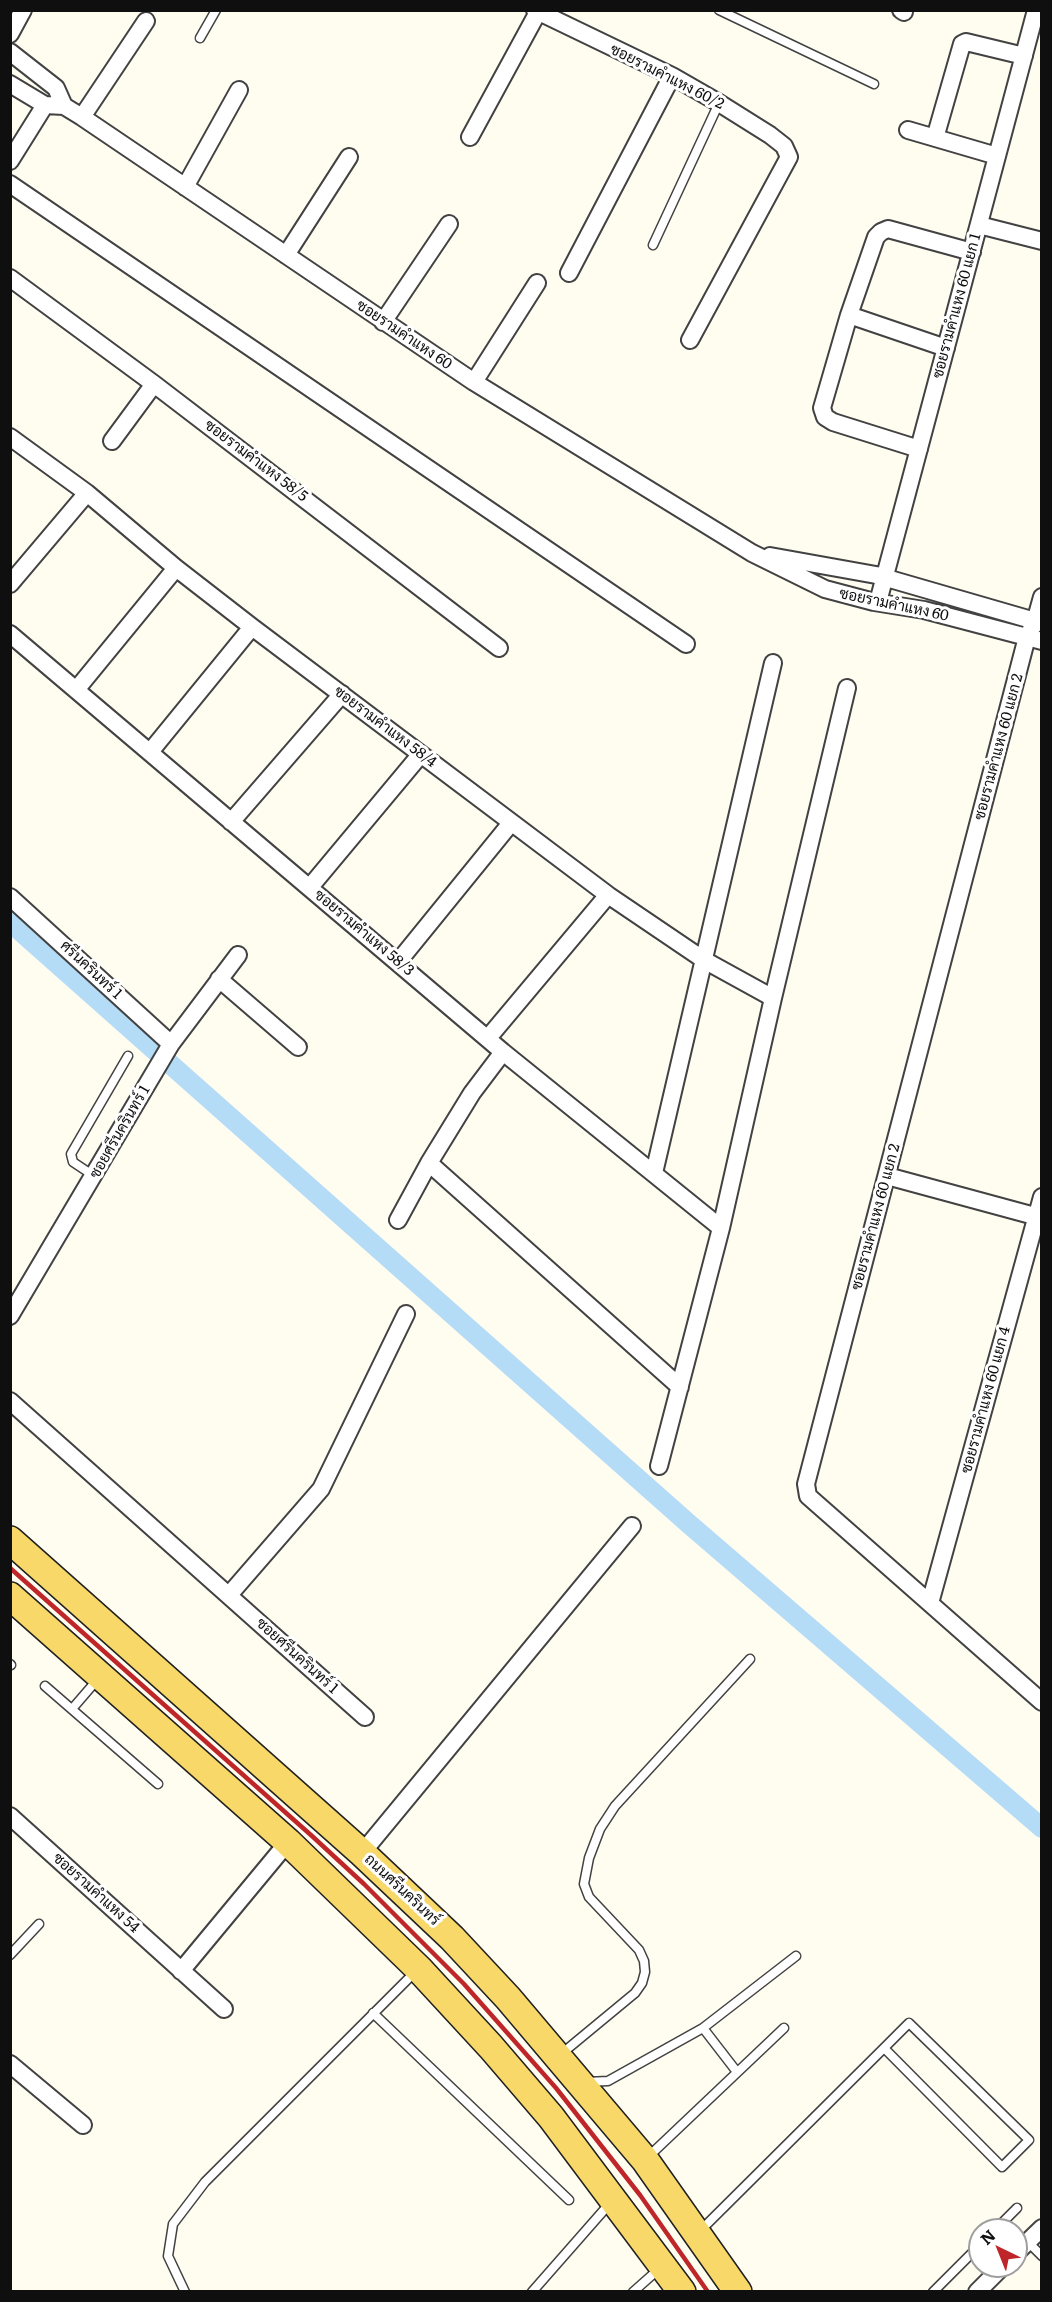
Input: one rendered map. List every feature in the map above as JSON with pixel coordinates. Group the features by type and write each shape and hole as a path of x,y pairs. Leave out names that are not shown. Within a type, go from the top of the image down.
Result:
{"main road":[{"name":"ถนนศรีนครินทร์","path":"10,1540 362,1853 452,1938 558,2057 645,2160 738,2292"},
{"path":"12,1601 288,1842 419,1969 491,2047 550,2117 682,2292"},
{"path":"419,1969 452,1938"}],"street":[{"path":"10,34 23,10"},
{"name":"ซอยรามคำแหง 60 แยก 1","path":"878,603 1036,10"},
{"path":"470,137 536,11"},
{"name":"ซอยรามคำแหง 60/2","path":"536,11 672,76 719,103 784,146 789,157 690,340"},
{"path":"82,117 146,21"},
{"path":"935,138 962,44 966,42 1024,56"},
{"name":"ซอยรามคำแหง 60","path":"10,52 56,88 64,106"},
{"path":"569,273 672,76"},
{"name":"ซอยรามคำแหง 60","path":"10,84 45,105 64,106 82,117 474,382 752,553 825,590 878,603 924,610 1034,639"},
{"path":"184,187 239,90"},
{"path":"10,161 45,105"},
{"path":"908,130 997,156"},
{"path":"286,255 349,157"},
{"path":"10,184 686,644"},
{"path":"383,322 449,224"},
{"path":"979,225 1041,241"},
{"path":"919,449 833,422 825,417 822,408 849,315 876,237 888,229 972,252"},
{"name":"ซอยรามคำแหง 58/5","path":"10,278 154,384 500,648"},
{"path":"474,382 537,283"},
{"path":"849,315 946,348"},
{"path":"112,441 154,384"},
{"name":"ซอยรามคำแหง 58/4","path":"10,437 87,493 176,568 252,627 608,895 704,960 773,998"},
{"path":"10,584 87,493"},
{"name":"ซอยรามคำแหง 60","path":"752,553 885,578 1038,623"},
{"path":"76,690 176,568"},
{"name":"ซอยรามคำแหง 60 แยก 2","path":"1041,597 1034,639 887,1176 806,1484 808,1496 1041,1702"},
{"path":"150,752 252,627"},
{"name":"ซอยรามคำแหง 58/3","path":"10,634 503,1052 721,1228"},
{"path":"654,1173 773,663"},
{"path":"659,1466 721,1228 847,688"},
{"path":"231,822 342,694"},
{"path":"310,888 421,754"},
{"path":"398,962 511,823"},
{"path":"488,1038 608,895"},
{"name":"ศรีนครินทร์ 1","path":"10,897 168,1048"},
{"name":"ซอยศรีนครินทร์ 1","path":"14,1303 94,1176 168,1048 238,955"},
{"path":"219,979 298,1047"},
{"path":"398,1220 429,1163 472,1093 503,1052"},
{"path":"429,1163 680,1387"},
{"path":"887,1176 1039,1217"},
{"name":"ซอยรามคำแหง 60 แยก 4","path":"930,1603 1039,1217 1041,1197"},
{"path":"229,1595 321,1489 406,1314"},
{"name":"ซอยศรีนครินทร์ 1","path":"10,1401 365,1717"},
{"path":"362,1853 632,1526"},
{"name":"ซอยรามคำแหง 54","path":"10,1816 224,2009"},
{"path":"181,1971 288,1842"},
{"path":"11,2064 83,2125"},
{"path":"1028,2241 1041,2228"},
{"path":"977,2292 991,2278"}],"lane":[{"path":"201,38 216,10"},
{"path":"719,10 874,84"},
{"path":"653,245 719,103"},
{"path":"94,1176 73,1161 71,1154 128,1056"},
{"path":"558,2057 635,1993 642,1983 645,1972 644,1961 639,1950 589,1897 584,1884 589,1858 600,1830 615,1806 750,1659"},
{"path":"72,1709 100,1676"},
{"path":"45,1686 158,1784"},
{"path":"10,1955 39,1924"},
{"path":"580,2083 608,2081 703,2028 796,1956"},
{"path":"185,2292 168,2256 173,2224 205,2182 419,1969"},
{"path":"373,2013 570,2200"},
{"path":"697,2233 909,2023 1029,2140 1002,2167 884,2048"},
{"path":"703,2028 737,2072"},
{"path":"645,2160 784,2028"},
{"path":"532,2292 614,2199"},
{"path":"1007,2218 1017,2208"},
{"path":"933,2292 968,2257"},
{"path":"633,2292 663,2265"}],"waterway":[{"path":"10,922 689,1524 1042,1828"}],"railway":[{"path":"10,1568 312,1836 364,1884 464,1984 556,2088 640,2195 708,2292"}]}
